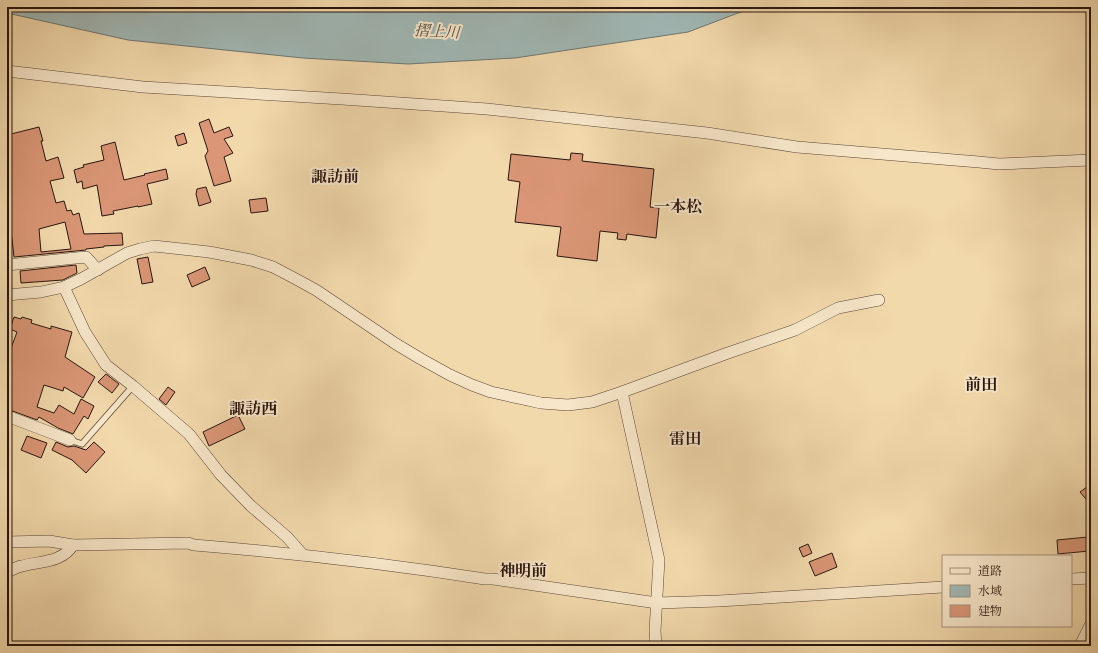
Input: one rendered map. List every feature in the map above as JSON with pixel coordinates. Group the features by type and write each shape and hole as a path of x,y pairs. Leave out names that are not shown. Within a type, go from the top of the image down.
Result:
{"street":[{"path":"7,71 143,87 488,109 707,133 797,147 999,164 1091,160"},
{"path":"7,295 41,292 64,287 127,254 154,246 209,252 251,260 273,268 316,290 396,344 450,375 491,392 541,403 568,405 592,402 795,330 838,308 879,300"},
{"path":"7,265 86,256 98,270"},
{"path":"64,287 84,332 106,365 189,434 221,475 251,506 287,537 303,555"},
{"path":"622,392 659,560 655,631 656,646"},
{"path":"7,416 70,440"},
{"path":"7,542 49,542 73,545 188,544 303,555 432,571 485,580 493,579 657,603 719,601 942,587"},
{"path":"7,572 21,566 58,558 68,552 73,545"},
{"path":"1072,579 1091,578"},
{"path":"1082,646 1091,626"}],"lane":[{"path":"70,440 82,444 132,386"}],"water":[{"name":"摺上川","path":"7,7 754,7 688,32 515,58 408,64 303,58 128,40 7,13"}],"building":[{"path":"209,119 214,133 229,127 233,136 224,139 233,153 224,157 231,181 214,186 205,156 208,151 199,123"},
{"path":"39,127 46,161 58,157 64,178 50,181 56,203 64,201 67,211 71,210 73,215 79,213 84,234 122,233 123,245 14,257 12,239 7,219 7,135","holes":["65,222 71,249 41,252 39,229"]},
{"path":"184,133 187,143 178,146 175,136"},
{"path":"115,142 124,180 166,169 168,179 147,184 152,204 113,211 114,214 102,216 97,185 83,189 82,181 77,183 74,170 84,167 83,165 104,160 101,146"},
{"path":"571,153 583,154 582,161 654,169 650,207 659,208 656,238 627,234 626,240 617,239 618,233 600,231 597,261 557,256 561,227 515,222 520,182 508,180 511,154 570,160"},
{"path":"206,187 211,202 199,206 196,194 197,189"},
{"path":"266,198 268,211 251,213 249,200"},
{"path":"148,257 153,282 142,284 137,259"},
{"path":"76,265 77,273 63,280 21,283 20,271"},
{"path":"205,267 210,279 192,287 187,275"},
{"path":"14,317 21,319 22,317 32,320 31,323 51,329 51,326 72,332 65,357 95,377 83,398 64,387 63,391 44,385 37,407 54,413 59,405 74,414 81,399 94,406 88,419 84,416 73,434 58,428 39,417 37,420 7,409 7,359 17,332 10,329"},
{"path":"106,374 119,384 112,393 98,382"},
{"path":"168,387 175,392 166,405 159,399"},
{"path":"238,415 245,429 209,446 203,432"},
{"path":"27,436 47,443 41,458 21,450"},
{"path":"56,442 68,447 74,446 86,450 94,442 105,452 86,473 72,460 52,450"},
{"path":"1091,484 1091,505 1080,492"},
{"path":"1088,537 1089,551 1058,554 1057,540"},
{"path":"808,544 812,553 803,557 799,548"},
{"path":"832,553 837,567 815,576 809,562"}],"district":[{"name":"諏訪前","path":"335,177"},
{"name":"一本松","path":"678,207"},
{"name":"前田","path":"981,385"},
{"name":"諏訪西","path":"253,409"},
{"name":"雷田","path":"685,439"},
{"name":"神明前","path":"523,571"}]}
